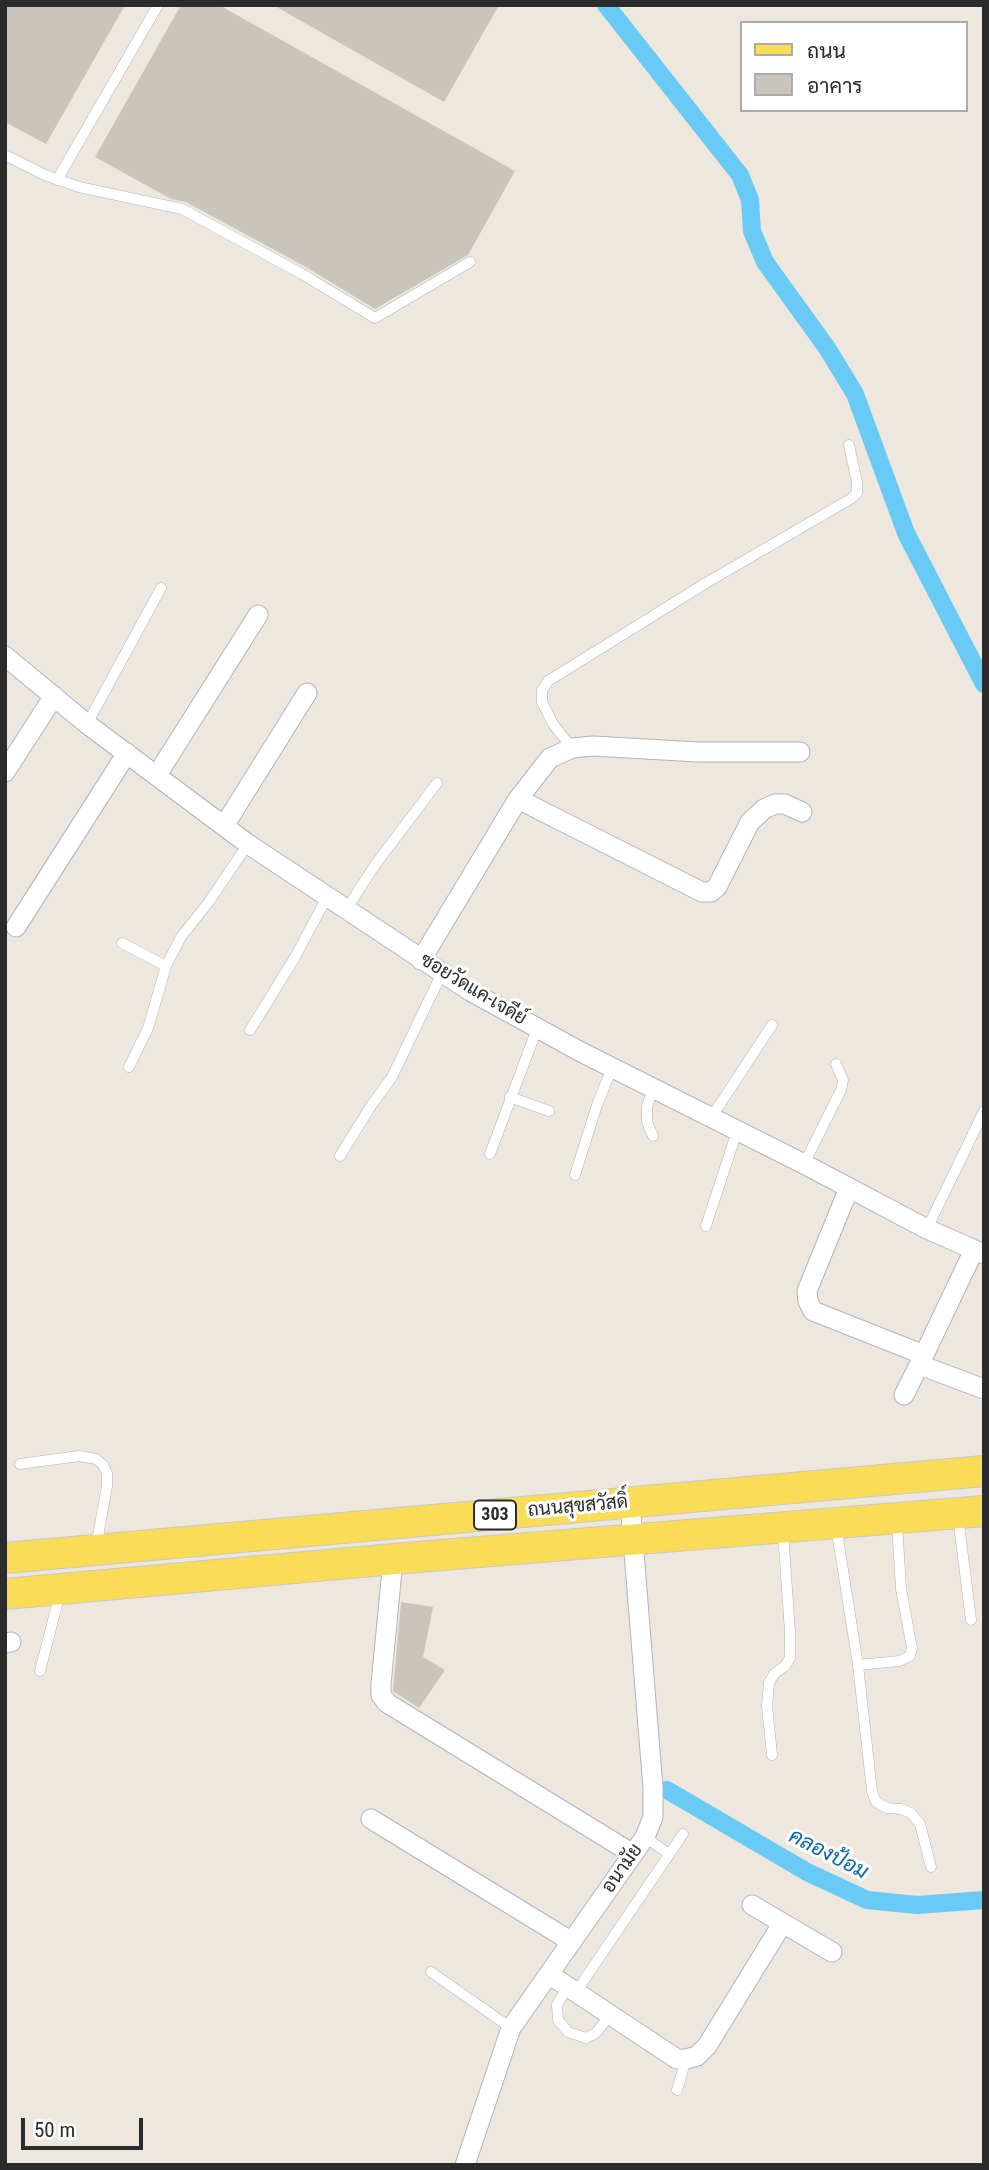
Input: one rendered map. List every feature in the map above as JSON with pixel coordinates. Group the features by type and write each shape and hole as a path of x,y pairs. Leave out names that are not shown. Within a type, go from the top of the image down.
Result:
{"main road":[{"name":"ถนนสุขสวัสดิ์","path":"5,1558 984,1471"},
{"name":"ถนนสุขสวัสดิ์","path":"5,1594 970,1512"}],"street":[{"path":"157,775 258,615"},
{"name":"ซอยวัดแค-เจดีย์","path":"5,656 87,724 248,844 442,973 537,1029 612,1068 927,1229 979,1252"},
{"path":"224,826 307,693"},
{"path":"5,772 54,696"},
{"path":"421,960 518,799 550,758 572,748 593,746 698,752 800,752"},
{"path":"16,927 127,753"},
{"path":"518,799 702,892 710,892 717,887 750,822 764,810 775,804 785,804 802,812"},
{"path":"849,1188 807,1291 808,1301 814,1311 984,1389"},
{"path":"904,1395 979,1252"},
{"name":"อนามัย","path":"465,2165 511,2028 645,1837 653,1817 630,1503"},
{"path":"393,1560 381,1696 387,1703 633,1854"},
{"path":"371,1819 572,1942"},
{"path":"752,1905 832,1952"},
{"path":"550,1975 677,2059 686,2059 697,2056 707,2046 782,1924"}],"lane":[{"path":"57,180 158,5"},
{"path":"5,155 44,176 79,187 182,209 302,274 375,318 470,262"},
{"path":"572,748 553,724 542,702 542,691 548,681 706,583 852,498 857,493 857,482 849,445"},
{"path":"87,724 162,588"},
{"path":"346,910 375,865 437,783"},
{"path":"129,1067 148,1028 166,966 181,937 248,844"},
{"path":"250,1030 295,959 327,897"},
{"path":"122,943 166,966"},
{"path":"340,1156 392,1077 442,973"},
{"path":"711,1118 772,1025"},
{"path":"490,1154 537,1029"},
{"path":"804,1164 841,1090 843,1080 836,1065"},
{"path":"575,1175 612,1068"},
{"path":"653,1088 647,1107 647,1122 653,1136"},
{"path":"510,1097 549,1111"},
{"path":"927,1229 984,1111"},
{"path":"706,1226 737,1131"},
{"path":"20,1464 79,1456 96,1459 103,1465 107,1473 107,1486 96,1550"},
{"path":"970,1512 971,1620"},
{"path":"858,1665 899,1661 910,1656 912,1648 901,1589 897,1519"},
{"path":"836,1523 858,1665 872,1791 876,1802 887,1808 911,1813 920,1824 931,1867"},
{"path":"772,1755 767,1706 769,1683 790,1658 782,1528"},
{"path":"40,1671 61,1590"},
{"path":"610,2015 596,2033 586,2039 568,2032 558,2020 557,2005 572,1989 683,1834"},
{"path":"645,1837 669,1854"},
{"path":"431,1972 511,2028"},
{"path":"677,2090 686,2059"}],"building":[{"path":"5,5 125,5 46,144 5,122"},
{"path":"181,5 219,5 515,171 468,255 375,309 306,267 186,202 171,199 95,157"},
{"path":"273,5 499,5 444,102"},
{"path":"401,1602 433,1607 423,1657 445,1670 419,1708 393,1691"}],"waterway":[{"path":"606,5 740,175 750,200 752,231 765,262 827,348 855,394 906,533 984,684"},
{"name":"คลองป้อม","path":"667,1790 807,1872 867,1900 917,1905 984,1900"}]}
